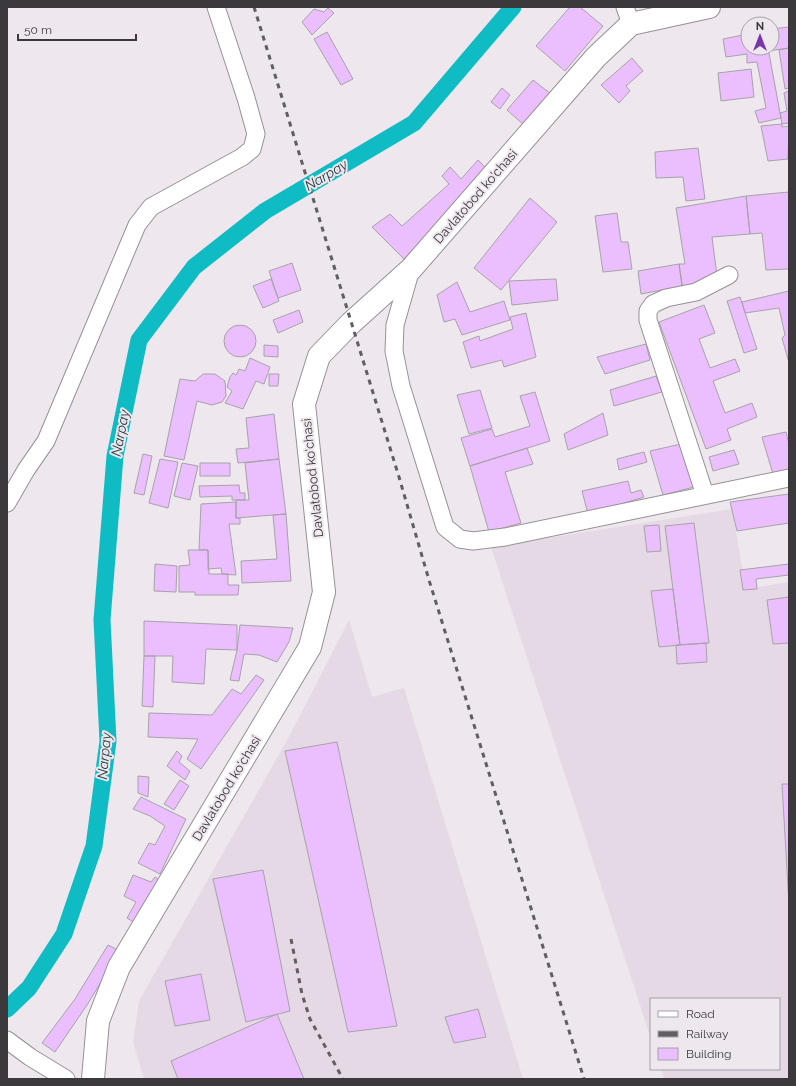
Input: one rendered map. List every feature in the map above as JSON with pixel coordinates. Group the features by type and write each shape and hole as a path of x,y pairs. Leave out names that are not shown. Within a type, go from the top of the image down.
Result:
{"street":[{"path":"7,503 26,470 46,441 137,224 151,207 242,157 252,149 256,134 246,98 216,7"},
{"name":"Davlatobod ko'chasi","path":"93,1079 98,1021 118,967 310,647 324,592 304,404 319,356 351,323 411,269 596,57 628,16 710,7"},
{"path":"411,269 395,325 394,351 401,386 446,527 460,539 473,541 505,537 789,478"},
{"path":"705,495 648,320 648,311 653,304 666,298 696,292 729,275"},
{"path":"7,1040 30,1057 66,1079"}],"shaded area":[{"path":"732,509 746,589 789,582 789,1079 664,1079 661,1070 780,1070 780,998 650,998 650,1036 491,547"},
{"path":"349,620 372,697 404,688 523,1079 144,1079 133,1042 139,1001 290,735"}],"building":[{"path":"570,7 580,7 603,26 565,71 536,46"},
{"path":"328,8 334,13 312,35 302,22 314,9 324,12"},
{"path":"789,27 789,48 780,49 780,28"},
{"path":"327,32 353,79 341,85 314,39"},
{"path":"740,36 740,55 726,57 723,39"},
{"path":"789,48 789,88 785,89 780,56 780,50"},
{"path":"747,56 769,56 781,118 759,123 755,111 766,108 757,62 747,63"},
{"path":"632,58 643,71 626,86 630,91 619,103 601,85"},
{"path":"751,69 754,97 721,101 718,73"},
{"path":"533,80 551,94 525,126 507,110"},
{"path":"502,88 510,95 500,109 491,102"},
{"path":"789,91 789,123 782,124 780,113 787,111 784,93"},
{"path":"782,124 782,127 789,126 788,159 768,161 761,126"},
{"path":"698,148 705,199 686,201 683,177 656,178 655,152"},
{"path":"478,160 489,171 404,259 372,227 390,214 402,226 449,184 442,176 450,167 461,179"},
{"path":"789,192 789,269 766,270 762,233 750,234 746,196"},
{"path":"746,196 750,234 712,237 718,284 683,290 679,264 685,264 676,208"},
{"path":"530,198 557,222 501,290 474,268"},
{"path":"617,213 621,242 628,242 632,269 603,272 595,216"},
{"path":"292,263 301,290 278,298 269,271"},
{"path":"679,264 682,286 641,294 638,271"},
{"path":"271,279 279,301 263,308 253,286"},
{"path":"556,279 558,300 512,305 509,281"},
{"path":"457,282 470,312 504,301 510,320 462,335 455,319 444,322 437,295"},
{"path":"789,291 789,363 782,338 785,335 779,308 745,313 742,302"},
{"path":"740,297 757,349 744,353 727,301"},
{"path":"704,305 715,333 699,339 710,368 735,359 740,371 713,381 725,413 752,403 757,417 727,429 731,440 706,449 659,322"},
{"path":"299,310 303,322 278,333 273,320"},
{"path":"526,313 536,357 504,367 502,360 471,368 463,342 479,336 480,341 513,329 510,317"},
{"path":"237,325 243,325 253,332 256,341 255,347 249,354 243,357 237,357 227,350 224,344 224,338 231,328"},
{"path":"646,344 650,360 605,374 597,357"},
{"path":"264,345 278,346 278,357 264,356"},
{"path":"250,358 270,367 264,384 256,381 243,409 225,403 232,391 227,387 230,377 233,373 236,375 239,369 245,371"},
{"path":"203,374 215,374 225,381 226,396 222,402 212,405 197,401 184,460 164,456 180,379 195,381"},
{"path":"269,374 279,374 278,386 269,386"},
{"path":"656,376 662,392 614,406 610,390"},
{"path":"480,390 492,428 469,434 457,395"},
{"path":"535,392 550,441 470,466 461,438 492,429 495,437 530,426 520,396"},
{"path":"603,413 608,435 568,450 564,434"},
{"path":"274,414 279,459 238,463 236,449 249,448 246,418"},
{"path":"786,432 789,444 789,471 773,474 762,437"},
{"path":"681,444 694,487 663,495 650,451"},
{"path":"527,448 533,464 505,472 521,523 489,532 470,466"},
{"path":"734,450 739,464 713,471 709,457"},
{"path":"644,452 647,462 619,470 617,459"},
{"path":"143,454 152,456 144,495 134,493"},
{"path":"160,459 178,462 168,508 149,503"},
{"path":"279,459 286,514 236,518 236,500 249,500 245,463"},
{"path":"182,463 198,466 190,500 174,496"},
{"path":"200,463 230,463 230,476 200,476"},
{"path":"628,481 631,493 641,490 644,497 588,514 582,491"},
{"path":"239,485 240,493 245,493 245,500 232,500 232,496 200,497 199,486"},
{"path":"789,494 789,523 737,531 730,502"},
{"path":"236,502 236,518 240,518 240,524 229,524 236,575 222,574 221,568 208,569 208,550 199,550 201,504"},
{"path":"286,514 291,581 242,583 241,561 277,559 273,515"},
{"path":"694,523 709,643 680,645 665,526"},
{"path":"659,525 661,551 647,552 644,526"},
{"path":"188,550 208,550 209,574 228,574 228,585 239,585 238,595 195,595 195,592 179,592 179,566 190,565"},
{"path":"155,564 177,566 176,592 154,591"},
{"path":"789,564 789,575 756,579 757,589 743,590 740,570"},
{"path":"673,589 680,645 659,647 651,591"},
{"path":"789,597 789,643 773,644 767,600"},
{"path":"144,621 237,625 237,650 206,649 204,684 172,682 173,656 144,656"},
{"path":"240,625 293,628 289,642 277,662 259,655 244,654 239,681 230,680 237,650"},
{"path":"706,643 707,662 677,664 676,645"},
{"path":"144,656 155,656 153,707 142,706"},
{"path":"256,675 264,680 201,769 187,759 198,739 148,737 149,713 212,715 232,689 241,694"},
{"path":"337,742 397,1026 348,1032 285,751"},
{"path":"177,751 182,756 179,762 190,771 185,780 167,766"},
{"path":"138,776 149,777 148,797 138,793"},
{"path":"180,780 189,786 174,810 164,804"},
{"path":"782,784 789,784 789,905"},
{"path":"141,797 186,819 160,874 138,863 149,843 155,845 165,826 150,816 133,809"},
{"path":"263,870 290,1011 246,1022 213,879"},
{"path":"133,875 151,882 155,877 159,880 135,923 127,918 136,902 124,896"},
{"path":"108,945 120,951 87,1005 55,1052 42,1043 75,999"},
{"path":"201,974 210,1020 175,1026 165,981"},
{"path":"478,1009 486,1037 454,1043 445,1017"},
{"path":"277,1014 304,1079 178,1079 171,1061"}],"waterway":[{"name":"Narpay","path":"7,1009 29,988 64,934 94,846 108,741 102,620 115,456 139,340 194,267 265,211 414,123 513,7"}],"railway":[{"path":"254,7 399,477 429,580 584,1079"},
{"path":"291,939 302,994 310,1019 343,1079"}]}
